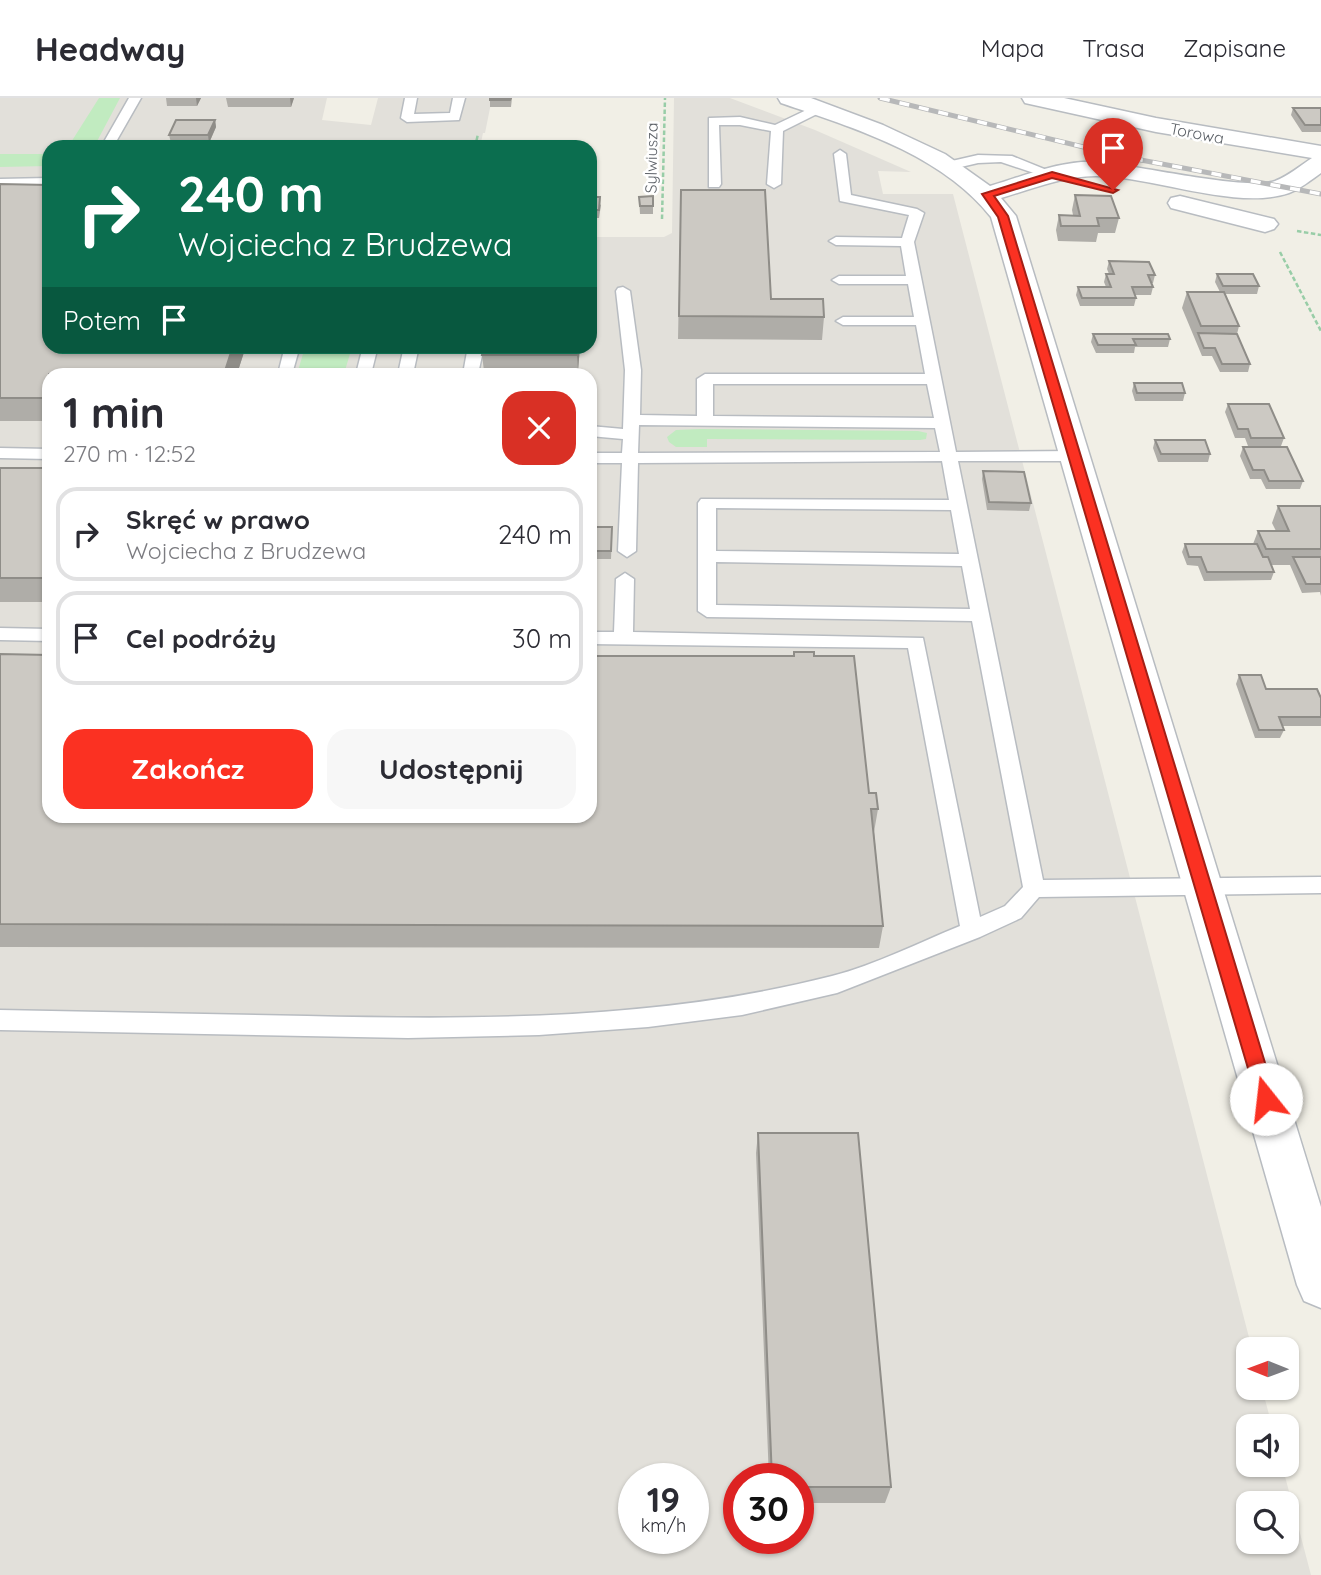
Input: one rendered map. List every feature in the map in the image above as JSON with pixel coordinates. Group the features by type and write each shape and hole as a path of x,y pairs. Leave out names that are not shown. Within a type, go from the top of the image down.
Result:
{"street":[{"path":"789,98 845,117 948,166 988,194 1003,216 1321,1285"},
{"name":"Torowa","path":"1033,98 1156,125 1321,153"},
{"path":"988,194 1052,175 1097,169 1231,188 1264,190 1282,187 1321,163"},
{"path":"1052,175 1076,183 1265,224"}],"lane":[{"path":"111,140 135,98"},
{"path":"411,98 407,118 456,117 459,98"},
{"path":"714,184 713,121 740,121 777,129 819,108"},
{"path":"774,184 777,129"},
{"path":"840,154 845,198 917,213 907,242 1034,889"},
{"path":"948,166 978,158 1002,157 1052,175"},
{"path":"0,183 42,183"},
{"path":"836,241 907,242"},
{"path":"839,280 914,280"},
{"path":"623,291 634,370 627,551"},
{"path":"843,321 923,321"},
{"path":"705,421 705,379 934,379"},
{"path":"597,431 705,421 942,423"},
{"path":"0,453 42,454"},
{"path":"597,458 1075,456"},
{"path":"957,505 707,503 707,611 980,615"},
{"path":"707,556 969,560"},
{"path":"623,639 625,579"},
{"path":"0,634 42,635"},
{"path":"597,638 916,642 972,931"},
{"path":"0,1020 408,1028 539,1025 648,1017 742,1005 837,984 1013,912 1034,889 1321,885"}],"path":[{"name":"Sylwiusza","path":"662,219 665,98"},
{"path":"1265,224 1321,331"}],"shaded area":[{"path":"0,98 327,98 322,120 371,125 378,98 492,98 482,140 42,140 42,354 597,354 597,237 664,237 672,233 674,98 730,98 815,130 911,172 878,171 883,194 953,194 1249,1337 1236,1337 1236,1400 1265,1400 1269,1414 1236,1414 1236,1477 1285,1477 1289,1491 1236,1491 1236,1554 1299,1554 1299,1529 1311,1575 0,1575"}],"green space":[{"path":"99,98 120,98 98,140 72,140"},
{"path":"0,154 42,154 42,166 0,167"},
{"path":"303,354 350,354 346,368 299,368"},
{"path":"676,430 927,433 926,439 920,440 707,439 707,447 676,447 667,437"}],"building":[{"path":"490,98 511,98 490,100"},
{"path":"1293,108 1321,108 1321,125 1305,125"},
{"path":"176,120 215,120 208,135 169,135"},
{"path":"0,184 42,185 42,354 230,354 226,368 42,368 42,398 0,398"},
{"path":"681,190 765,190 771,299 823,299 824,317 679,316"},
{"path":"1075,195 1111,196 1119,218 1097,218 1099,226 1061,226 1059,215 1080,216"},
{"path":"653,196 653,206 640,206 639,197"},
{"path":"597,197 600,197 597,210"},
{"path":"1109,261 1149,262 1155,275 1148,275 1153,287 1132,287 1136,298 1082,298 1078,287 1111,287 1106,274 1114,274"},
{"path":"1217,274 1253,274 1259,286 1223,286"},
{"path":"1187,292 1224,292 1239,326 1201,326"},
{"path":"1198,333 1237,334 1250,364 1222,364 1215,348 1204,348"},
{"path":"1093,334 1168,334 1170,339 1133,339 1136,345 1098,345"},
{"path":"482,354 577,354 577,355"},
{"path":"1134,383 1182,383 1185,393 1137,393"},
{"path":"1228,404 1269,404 1284,438 1251,438 1248,429 1238,429"},
{"path":"1155,440 1205,440 1210,454 1161,454"},
{"path":"1243,447 1287,447 1303,481 1269,481 1264,470 1253,470"},
{"path":"0,468 42,468 42,578 0,578"},
{"path":"983,471 1024,472 1031,503 989,502"},
{"path":"1278,506 1321,506 1321,549 1266,549 1258,531 1289,531"},
{"path":"597,527 612,527 611,551 597,551"},
{"path":"1185,544 1257,544 1263,557 1268,557 1274,572 1207,572 1201,557 1189,557"},
{"path":"1293,557 1321,557 1321,584 1306,584"},
{"path":"794,652 814,652 814,656 854,656 869,793 876,793 878,809 871,809 883,926 0,924 0,654 42,655 42,823 597,823 597,656 794,656"},
{"path":"1239,675 1261,675 1266,689 1317,689 1321,698 1321,717 1279,717 1284,730 1259,730"},
{"path":"758,1133 858,1133 891,1487 814,1487 814,1463 771,1463"}],"railway":[{"path":"880,98 1125,157 1321,194"}],"route":[{"path":"1113,190 1052,175 988,194 1003,216 1266,1099"}]}
